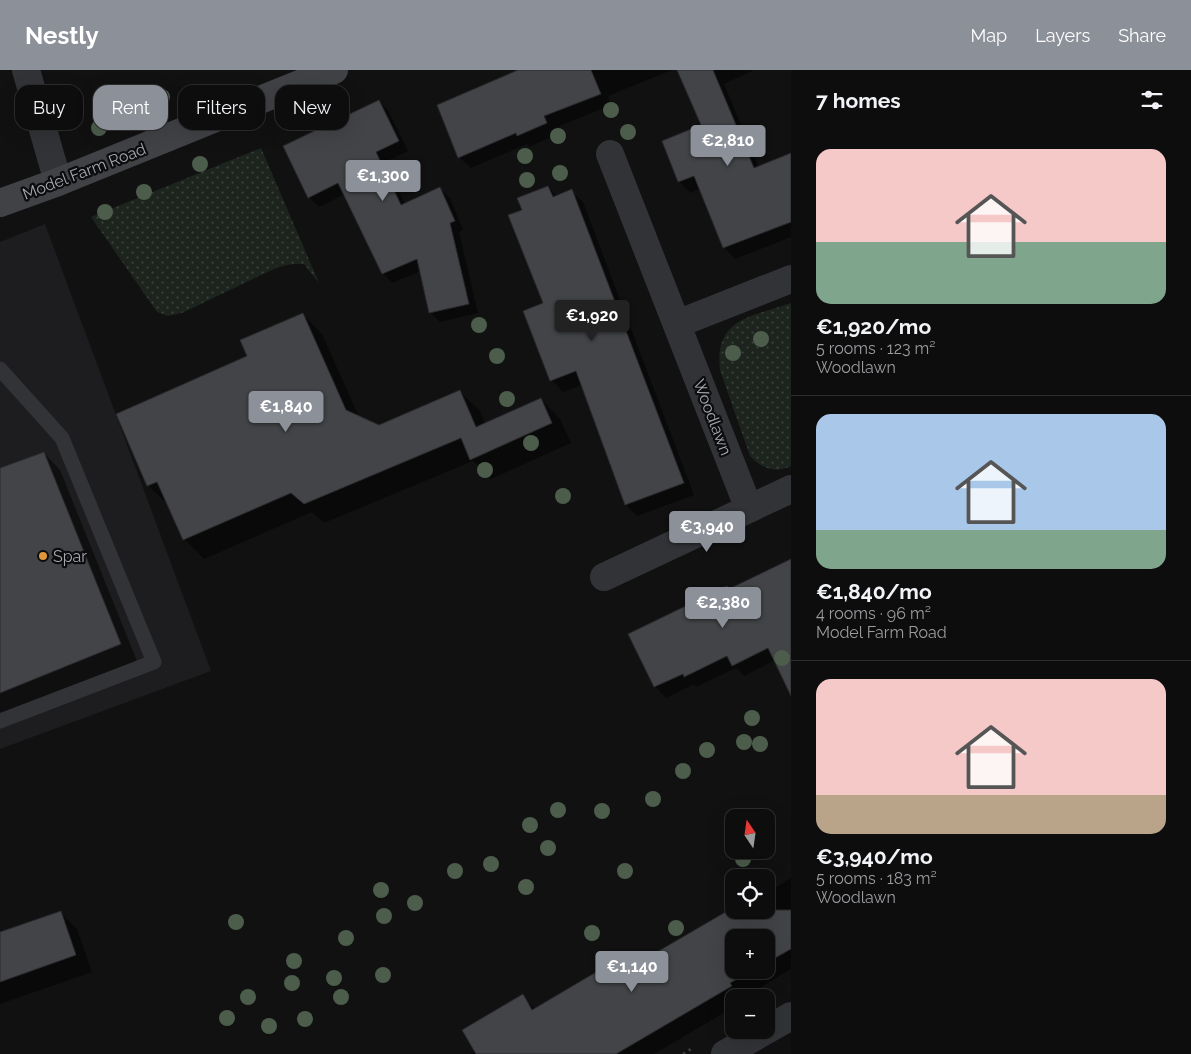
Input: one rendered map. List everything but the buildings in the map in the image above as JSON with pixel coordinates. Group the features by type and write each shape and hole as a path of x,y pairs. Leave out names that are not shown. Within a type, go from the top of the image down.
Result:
{"main road":[{"name":"Model Farm Road","path":"0,204 334,70"}],"street":[{"path":"26,70 58,182"},
{"name":"Woodlawn","path":"610,154 749,509"},
{"path":"677,324 791,279"},
{"path":"604,577 791,489"},
{"path":"725,1054 791,1016"}],"lane":[{"path":"0,369 62,438 154,662 0,721"}],"shaded area":[{"path":"261,148 319,283 304,264 293,264 278,267 182,313 168,316 157,312 91,217"},
{"path":"45,224 211,671 0,749 0,242"},
{"path":"791,303 791,466 774,470 764,467 750,456 720,370 720,353 723,340 739,322"}],"place":[{"name":"Spar","path":"43,556"}]}
